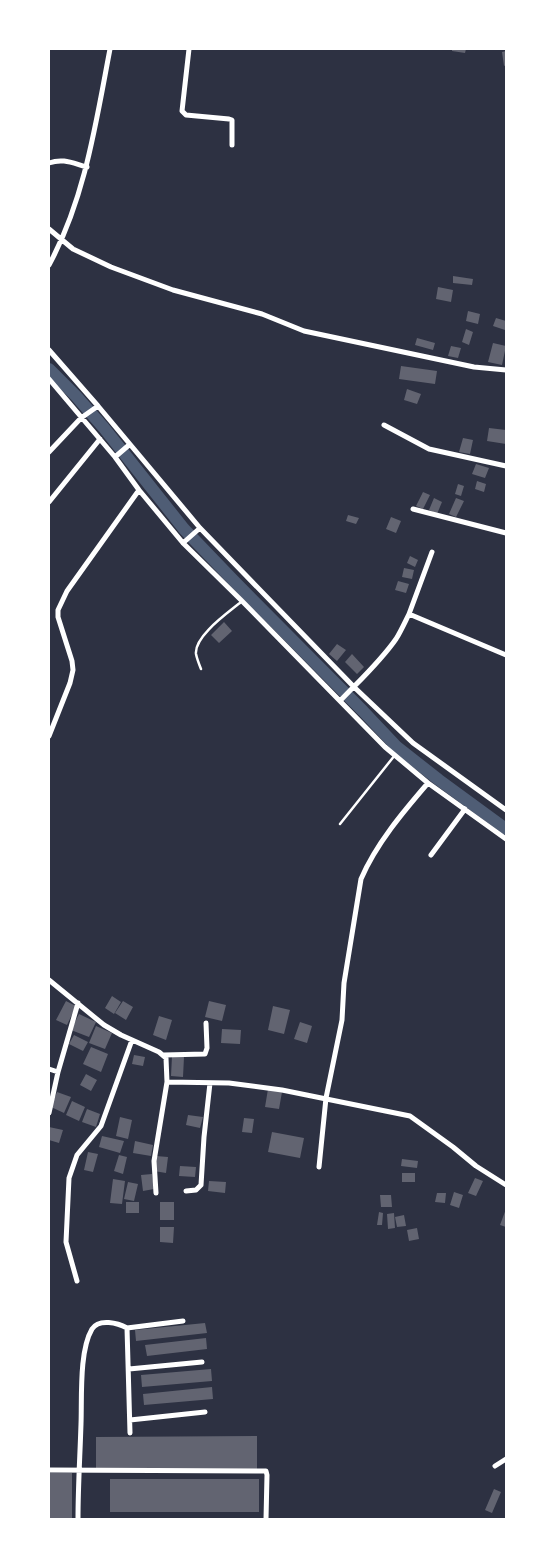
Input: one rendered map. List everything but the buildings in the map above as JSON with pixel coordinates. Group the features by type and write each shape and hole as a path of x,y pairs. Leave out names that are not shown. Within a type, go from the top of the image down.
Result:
{"street":[{"path":"49,266 62,241 86,167 110,49"},
{"path":"189,49 182,111 186,115 232,120 232,145"},
{"path":"49,163 62,160 86,167"},
{"path":"49,229 73,249 111,266 173,290 262,314 304,331 474,367 506,370"},
{"path":"49,350 199,530 352,689 413,743 506,810"},
{"path":"49,379 115,457 140,490 185,541 395,755 428,783 506,839"},
{"path":"49,452 86,413 96,407"},
{"path":"384,425 429,449 506,466"},
{"path":"49,502 100,439"},
{"path":"115,457 128,446"},
{"path":"49,736 70,683 73,670 58,617 58,610 67,591 140,490"},
{"path":"413,509 506,533"},
{"path":"185,541 199,530"},
{"path":"342,699 384,654 397,637 409,614 432,552"},
{"path":"409,614 506,656"},
{"path":"319,1167 326,1098 342,1020 344,983 361,879 365,869 393,826 428,783"},
{"path":"431,855 465,809"},
{"path":"49,980 104,1025 164,1055 206,1054 206,1023"},
{"path":"49,1112 58,1072 78,1003"},
{"path":"77,1281 66,1242 69,1178 77,1155 101,1126 132,1040"},
{"path":"156,1193 154,1161 167,1082 166,1058 164,1055"},
{"path":"49,1070 58,1072"},
{"path":"167,1082 238,1084 282,1090 410,1116 476,1166 506,1185"},
{"path":"186,1191 196,1190 201,1185 210,1083"},
{"path":"78,1519 83,1358 92,1329 97,1325 106,1323 118,1323 127,1328 183,1321"},
{"path":"127,1328 130,1433"},
{"path":"129,1369 202,1362"},
{"path":"130,1420 205,1412"},
{"path":"495,1466 506,1459"},
{"path":"49,1470 266,1471 266,1519"}],"lane":[{"path":"201,669 196,652 200,641 210,629 242,600"},
{"path":"340,824 395,755"}],"waterway":[{"path":"49,369 104,428 184,529 397,747 506,829"}]}
